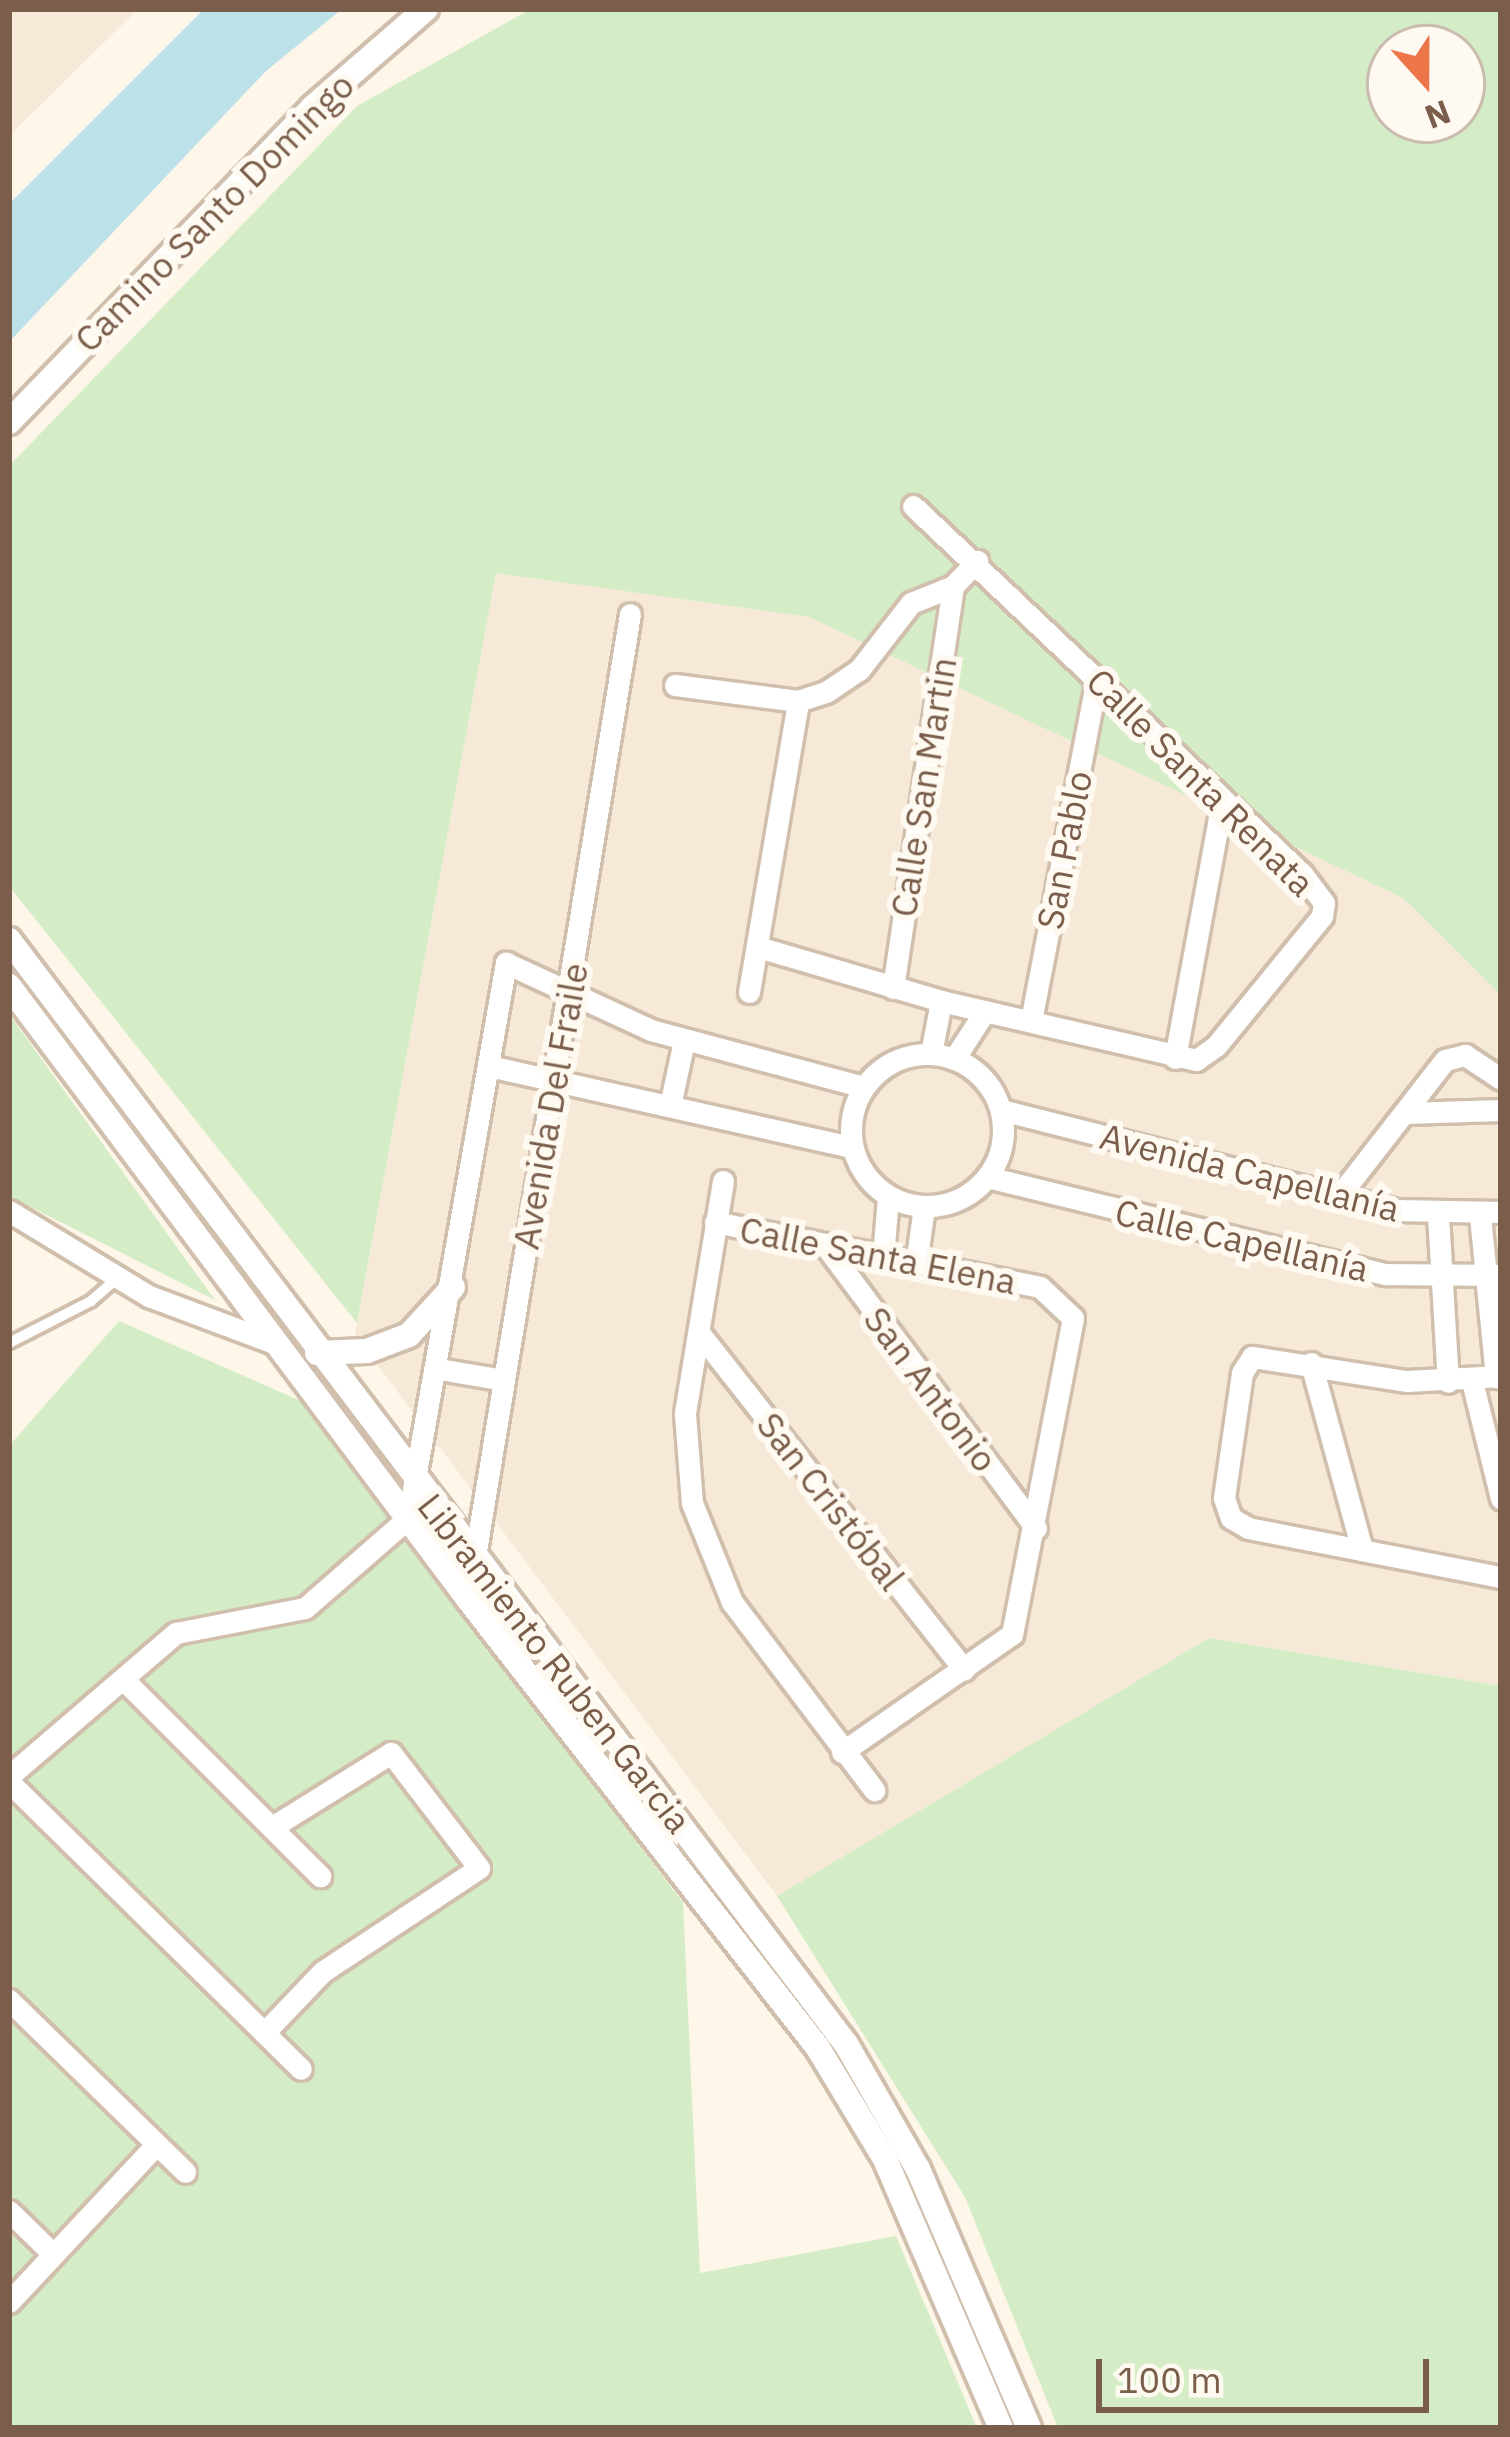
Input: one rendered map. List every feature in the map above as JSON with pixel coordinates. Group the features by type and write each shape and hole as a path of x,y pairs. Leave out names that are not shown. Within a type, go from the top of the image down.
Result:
{"street":[{"name":"Camino Santo Domingo","path":"9,422 312,109 426,9"},
{"name":"Calle Santa Renata","path":"913,506 977,561 1222,802 1301,873 1324,903 1322,916 1216,1046 1196,1060 1175,1058"},
{"path":"675,686 798,701 846,681 911,603 953,586 977,561"},
{"name":"Calle San Martin","path":"893,988 953,586"},
{"name":"Avenida Del Fraile","path":"468,1599 630,614"},
{"name":"San Pablo","path":"1030,1022 1096,679"},
{"path":"749,992 798,701"},
{"path":"758,946 941,1001 1175,1058 1222,802"},
{"name":"Libramiento Ruben Garcia","path":"9,940 416,1486 871,2083 935,2207 1029,2428"},
{"name":"Avenida Del Fraile","path":"408,1518 439,1369 506,963 569,997"},
{"name":"Libramiento Ruben Garcia","path":"9,986 468,1599 818,2048 885,2159 1001,2428"},
{"path":"569,997 684,1041 863,1087"},
{"path":"931,1054 941,1001"},
{"path":"954,1059 985,1011"},
{"path":"671,1101 684,1041"},
{"path":"489,1066 671,1101 851,1147 888,1197 924,1207 969,1194 987,1177 1004,1133 1001,1110 975,1070 931,1054 905,1057 863,1087 851,1147"},
{"path":"1339,1196 1454,1054 1501,1079"},
{"name":"Avenida Capellanía","path":"1001,1110 1339,1196 1438,1215 1491,1214"},
{"path":"1406,1113 1501,1110"},
{"name":"Calle Capellanía","path":"987,1177 1334,1263 1442,1280 1494,1276"},
{"name":"Calle Santa Elena","path":"723,1181 686,1467 706,1552 767,1657 874,1790"},
{"path":"884,1257 888,1197"},
{"path":"916,1264 924,1207"},
{"path":"9,1211 117,1278 200,1319 277,1344"},
{"path":"1491,1214 1498,1376 1448,1382 1252,1357 1226,1481 1231,1518 1501,1577"},
{"path":"1438,1215 1448,1382"},
{"name":"Calle Santa Elena","path":"715,1222 828,1249 1040,1287 1073,1318 1012,1634 842,1752"},
{"name":"San Antonio","path":"828,1249 1036,1528"},
{"path":"317,1353 367,1352 409,1335 453,1288"},
{"name":"San Cristóbal","path":"700,1334 964,1669"},
{"path":"1311,1364 1362,1550"},
{"path":"439,1369 504,1380"},
{"path":"1472,1381 1501,1498"},
{"path":"301,2069 9,1779 176,1634 304,1608 408,1518"},
{"path":"122,1679 320,1876"},
{"path":"264,2032 322,1972 479,1868 391,1753 272,1827"},
{"path":"9,2000 185,2172"},
{"path":"9,2302 157,2144"},
{"path":"9,2210 51,2252"}],"lane":[{"path":"9,1343 91,1301 117,1278"}],"shaded area":[{"path":"9,9 138,9 9,136"},
{"path":"496,573 809,617 1403,898 1501,995 1501,1686 1209,1638 777,1896 355,1335"}],"green space":[{"path":"531,9 1501,9 1501,995 1403,898 809,617 496,573 357,1323 9,886 9,466 357,106"},
{"path":"9,1014 215,1300 9,1196"},
{"path":"119,1321 303,1402 683,1903 700,2273 896,2236 977,2428 9,2428 9,1446"},
{"path":"1209,1638 1501,1686 1501,2428 1058,2428 965,2197 777,1896"}],"water":[{"path":"204,9 342,9 266,71 9,342 9,204"}]}
